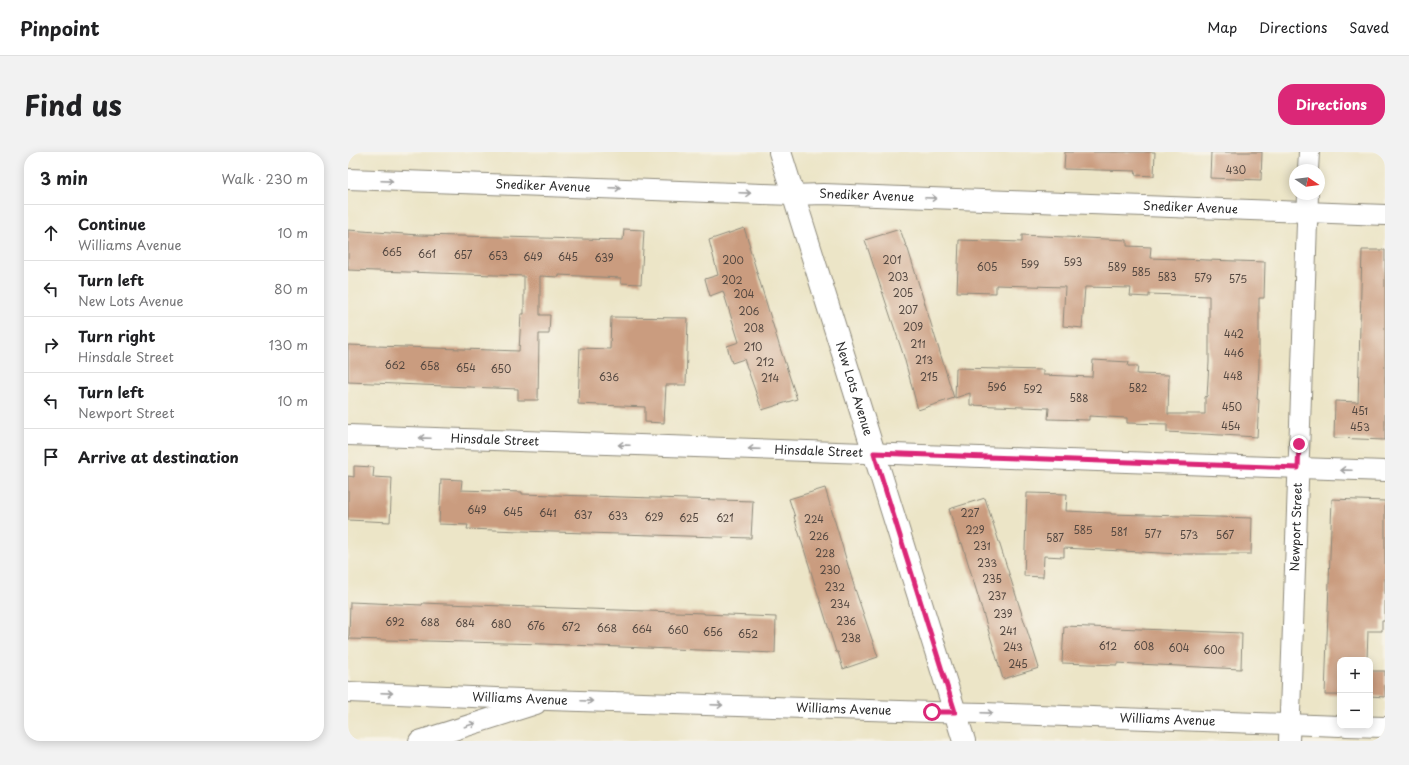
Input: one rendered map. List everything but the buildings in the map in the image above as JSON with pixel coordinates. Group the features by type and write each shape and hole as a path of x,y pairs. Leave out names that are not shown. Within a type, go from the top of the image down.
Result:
{"street":[{"name":"New Lots Avenue","path":"780,152 964,741"},
{"path":"1308,164 1309,152"},
{"name":"Snediker Avenue","path":"348,179 793,195 823,194 1307,203 1385,215"},
{"name":"Newport Street","path":"1289,732 1307,203"},
{"name":"Hinsdale Street","path":"348,435 1385,471"},
{"name":"Williams Avenue","path":"348,692 548,700 955,712 1289,732 1337,726"},
{"path":"419,741 548,700"},
{"path":"1373,727 1385,727"}],"route":[{"path":"932,712 955,712 874,453 1298,468 1299,444"}]}
